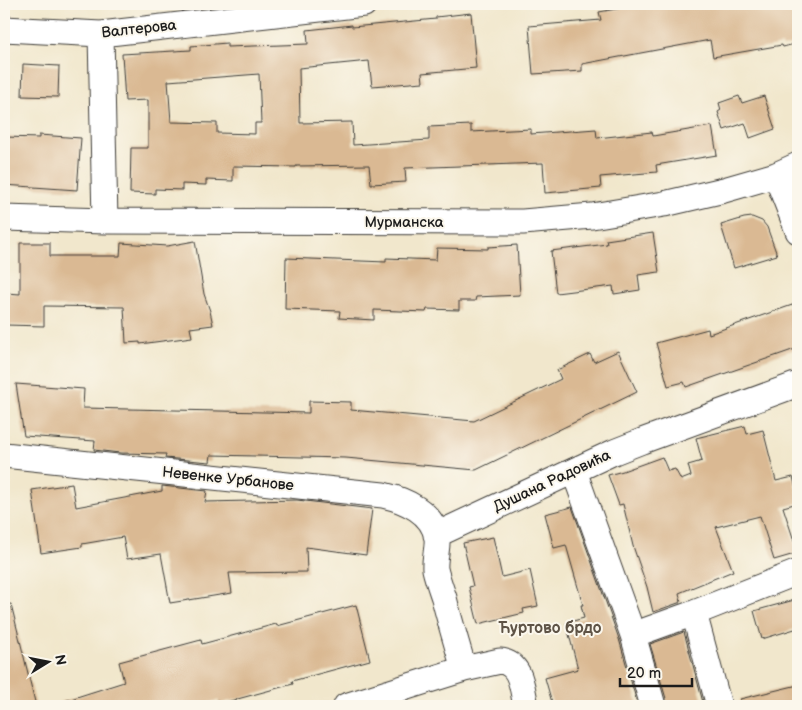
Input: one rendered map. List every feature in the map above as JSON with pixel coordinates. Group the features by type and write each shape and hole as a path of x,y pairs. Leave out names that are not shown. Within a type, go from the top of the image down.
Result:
{"street":[{"name":"Валтерова","path":"4,29 101,34 364,4"},
{"path":"101,34 105,221"},
{"name":"Мурманска","path":"4,218 105,221 523,222 592,216 664,204 776,175 798,165"},
{"path":"776,175 798,231"},
{"name":"Душана Радовића","path":"436,535 614,452 798,384"},
{"name":"Невенке Урбанове","path":"4,455 394,497 417,508 428,520 436,535"},
{"path":"574,471 633,635 653,706"},
{"path":"436,535 435,569 464,669"},
{"path":"633,635 694,614 798,572"},
{"path":"694,614 719,706"},
{"path":"346,706 464,669 500,661 512,665 516,669 526,706"}],"building":[{"path":"645,4 798,4 798,43 783,47 782,45 713,57 710,40 582,64 582,71 533,74 529,26 601,20 599,12"},
{"path":"471,13 476,68 422,73 423,82 372,86 369,61 299,68 300,123 352,122 353,145 429,140 429,127 471,125 471,132 531,129 531,134 596,129 597,138 652,132 653,136 712,126 717,155 656,165 657,172 600,177 601,188 545,193 543,163 405,168 406,182 371,184 369,165 233,166 233,181 206,180 206,185 182,184 182,190 155,189 155,194 130,193 131,148 148,148 148,100 125,101 122,54 191,50 191,46 227,43 227,47 308,44 307,30 436,19 436,17","holes":["259,74 261,123 255,123 255,134 217,133 217,123 171,122 168,81"]},
{"path":"23,64 59,66 58,97 22,96"},
{"path":"739,96 742,103 764,96 775,129 750,138 745,123 724,130 718,112 721,110 719,103"},
{"path":"39,135 81,138 77,190 4,185 4,137 39,138"},
{"path":"752,217 762,221 767,227 777,255 734,268 721,225"},
{"path":"653,233 659,272 638,275 640,290 614,294 613,286 556,293 551,251 607,244 606,240"},
{"path":"195,241 204,294 213,325 190,328 192,337 140,344 140,342 126,343 124,307 44,306 44,326 6,325 6,293 20,294 20,243 50,243 50,256 120,256 121,243 167,246"},
{"path":"517,245 520,295 476,297 475,301 459,301 459,310 427,309 426,312 374,310 374,320 339,318 340,311 285,309 286,258 386,262 386,258 436,260 437,248 488,249 488,247"},
{"path":"798,303 798,348 686,387 684,382 668,386 656,343 708,329 709,334"},
{"path":"618,351 637,392 476,470 346,458 211,455 210,462 165,458 166,454 120,453 94,450 95,441 24,436 16,384 84,389 83,408 309,413 309,401 351,402 351,410 474,421 561,379 557,370 590,354 594,362"},
{"path":"745,426 747,434 763,430 776,481 793,477 798,503 783,507 798,553 774,560 760,516 716,527 733,571 679,593 681,602 653,612 647,587 633,546 623,504 619,505 608,475 662,457 668,471 675,469 681,480 691,476 688,465 702,461 696,438"},
{"path":"72,484 76,507 162,491 162,486 207,491 205,502 297,500 372,509 366,555 306,547 307,572 229,573 232,593 170,603 161,554 127,559 123,537 82,544 82,547 41,553 32,490"},
{"path":"572,507 619,639 638,706 553,706 545,678 578,669 566,623 584,618 581,605 583,605 566,545 554,548 545,514"},
{"path":"493,537 502,577 530,570 538,606 523,609 524,613 478,624 469,587 473,586 463,543"},
{"path":"798,599 798,628 762,639 754,611"},
{"path":"11,604 36,706 4,706 4,605"},
{"path":"356,605 370,660 292,681 293,684 219,704 218,700 196,706 61,706 61,702 124,682 119,662 201,640 202,644"},
{"path":"684,632 704,706 667,706 650,644"},
{"path":"798,685 798,706 741,706 740,699"}],"district":[{"name":"Ћуртово брдо","path":"550,628"}]}
